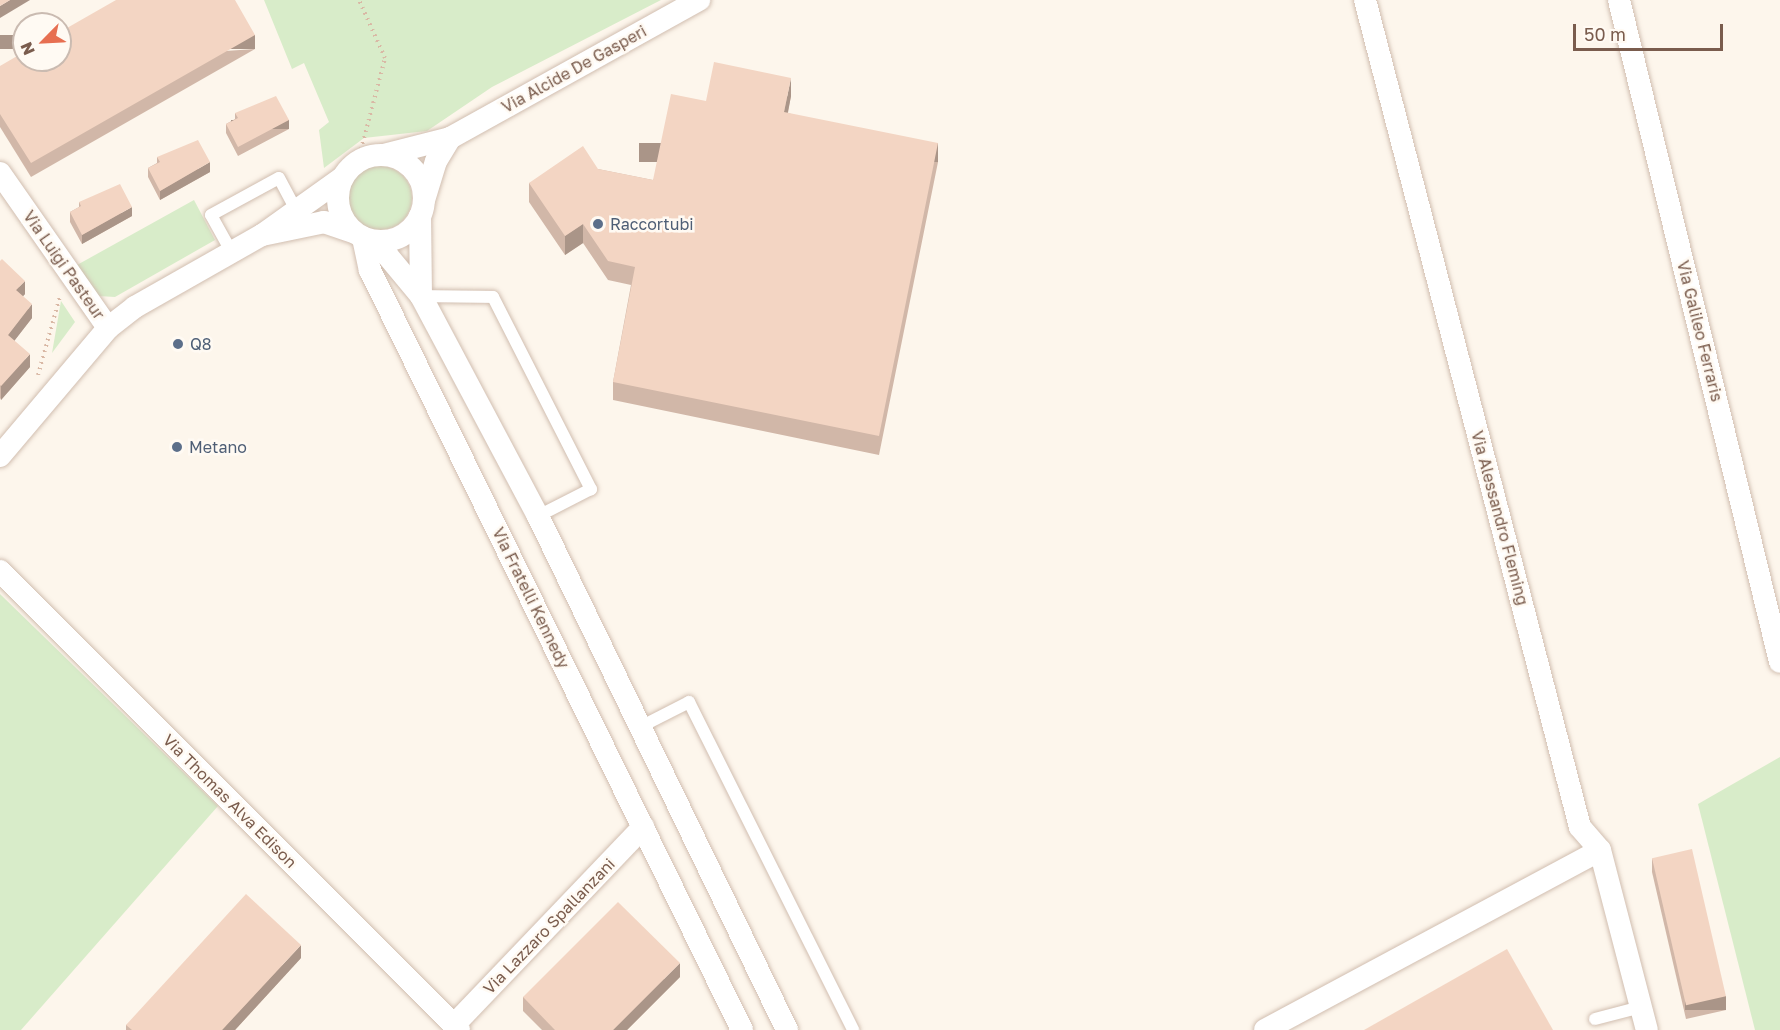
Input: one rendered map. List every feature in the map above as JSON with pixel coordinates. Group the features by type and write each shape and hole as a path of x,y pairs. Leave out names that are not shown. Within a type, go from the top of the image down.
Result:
{"street":[{"name":"Via Alcide De Gasperi","path":"384,155 450,138 699,0"},
{"name":"Via Alessandro Fleming","path":"1365,0 1580,827 1600,850 1647,1030"},
{"name":"Via Galileo Ferraris","path":"1619,0 1780,662"},
{"path":"358,235 401,237 422,209 436,161 450,138"},
{"path":"0,456 108,328 231,251 262,235 342,178 358,160 384,155 408,164 418,175 422,209 421,296"},
{"name":"Via Luigi Pasteur","path":"0,173 108,328"},
{"path":"342,178 337,201 358,235"},
{"path":"262,235 324,222 358,235 387,255 421,296 538,516 787,1030"},
{"name":"Via Fratelli Kennedy","path":"358,235 370,270 742,1030"},
{"name":"Via Thomas Alva Edison","path":"0,571 457,1028"},
{"name":"Via Lazzaro Spallanzani","path":"457,1028 643,827"},
{"path":"1264,1030 1600,850"}],"lane":[{"path":"231,251 211,215 279,178 296,210"},
{"path":"421,296 493,297 591,489 538,516"},
{"path":"640,726 689,702 853,1030"},
{"path":"1595,1019 1641,1006"}],"path":[{"path":"358,160 386,58 359,0"},
{"path":"35,380 62,293"}],"green space":[{"path":"264,0 661,0 492,87 427,131 364,138 324,168 319,130 329,122 304,63 292,69"},
{"path":"380,166 398,171 403,175 407,180 412,198 407,216 403,221 398,225 380,230 362,225 357,221 353,216 348,198 353,180 357,175 362,171"},
{"path":"194,200 215,240 115,297 98,296 77,265"},
{"path":"61,301 75,322 52,353"},
{"path":"0,594 218,806 21,1030 0,1030"},
{"path":"1780,757 1780,1030 1755,1030 1698,804"}],"building":[{"path":"0,0 10,0 0,6"},
{"path":"116,0 235,0 255,35 31,163 0,114 0,66 12,59 12,72 72,72 72,25"},
{"path":"714,62 791,78 784,112 938,143 879,436 613,382 635,267 608,261 583,224 565,236 529,183 583,146 598,169 653,180 671,94 706,101"},
{"path":"276,96 289,120 238,147 226,124 238,118 235,113"},
{"path":"198,140 210,162 160,191 148,168 160,162 157,157"},
{"path":"120,184 132,207 82,235 70,212 81,206 79,202"},
{"path":"2,259 25,281 16,290 32,304 8,335 30,354 1,386 0,261"},
{"path":"1692,849 1726,996 1686,1005 1652,858"},
{"path":"246,894 301,945 222,1030 132,1030 126,1025"},
{"path":"618,902 680,963 613,1030 555,1030 523,997"},
{"path":"1507,949 1553,1030 1364,1030"}],"place":[{"name":"Raccortubi","path":"598,224"},
{"name":"Q8","path":"178,344"},
{"name":"Metano","path":"177,447"}]}
